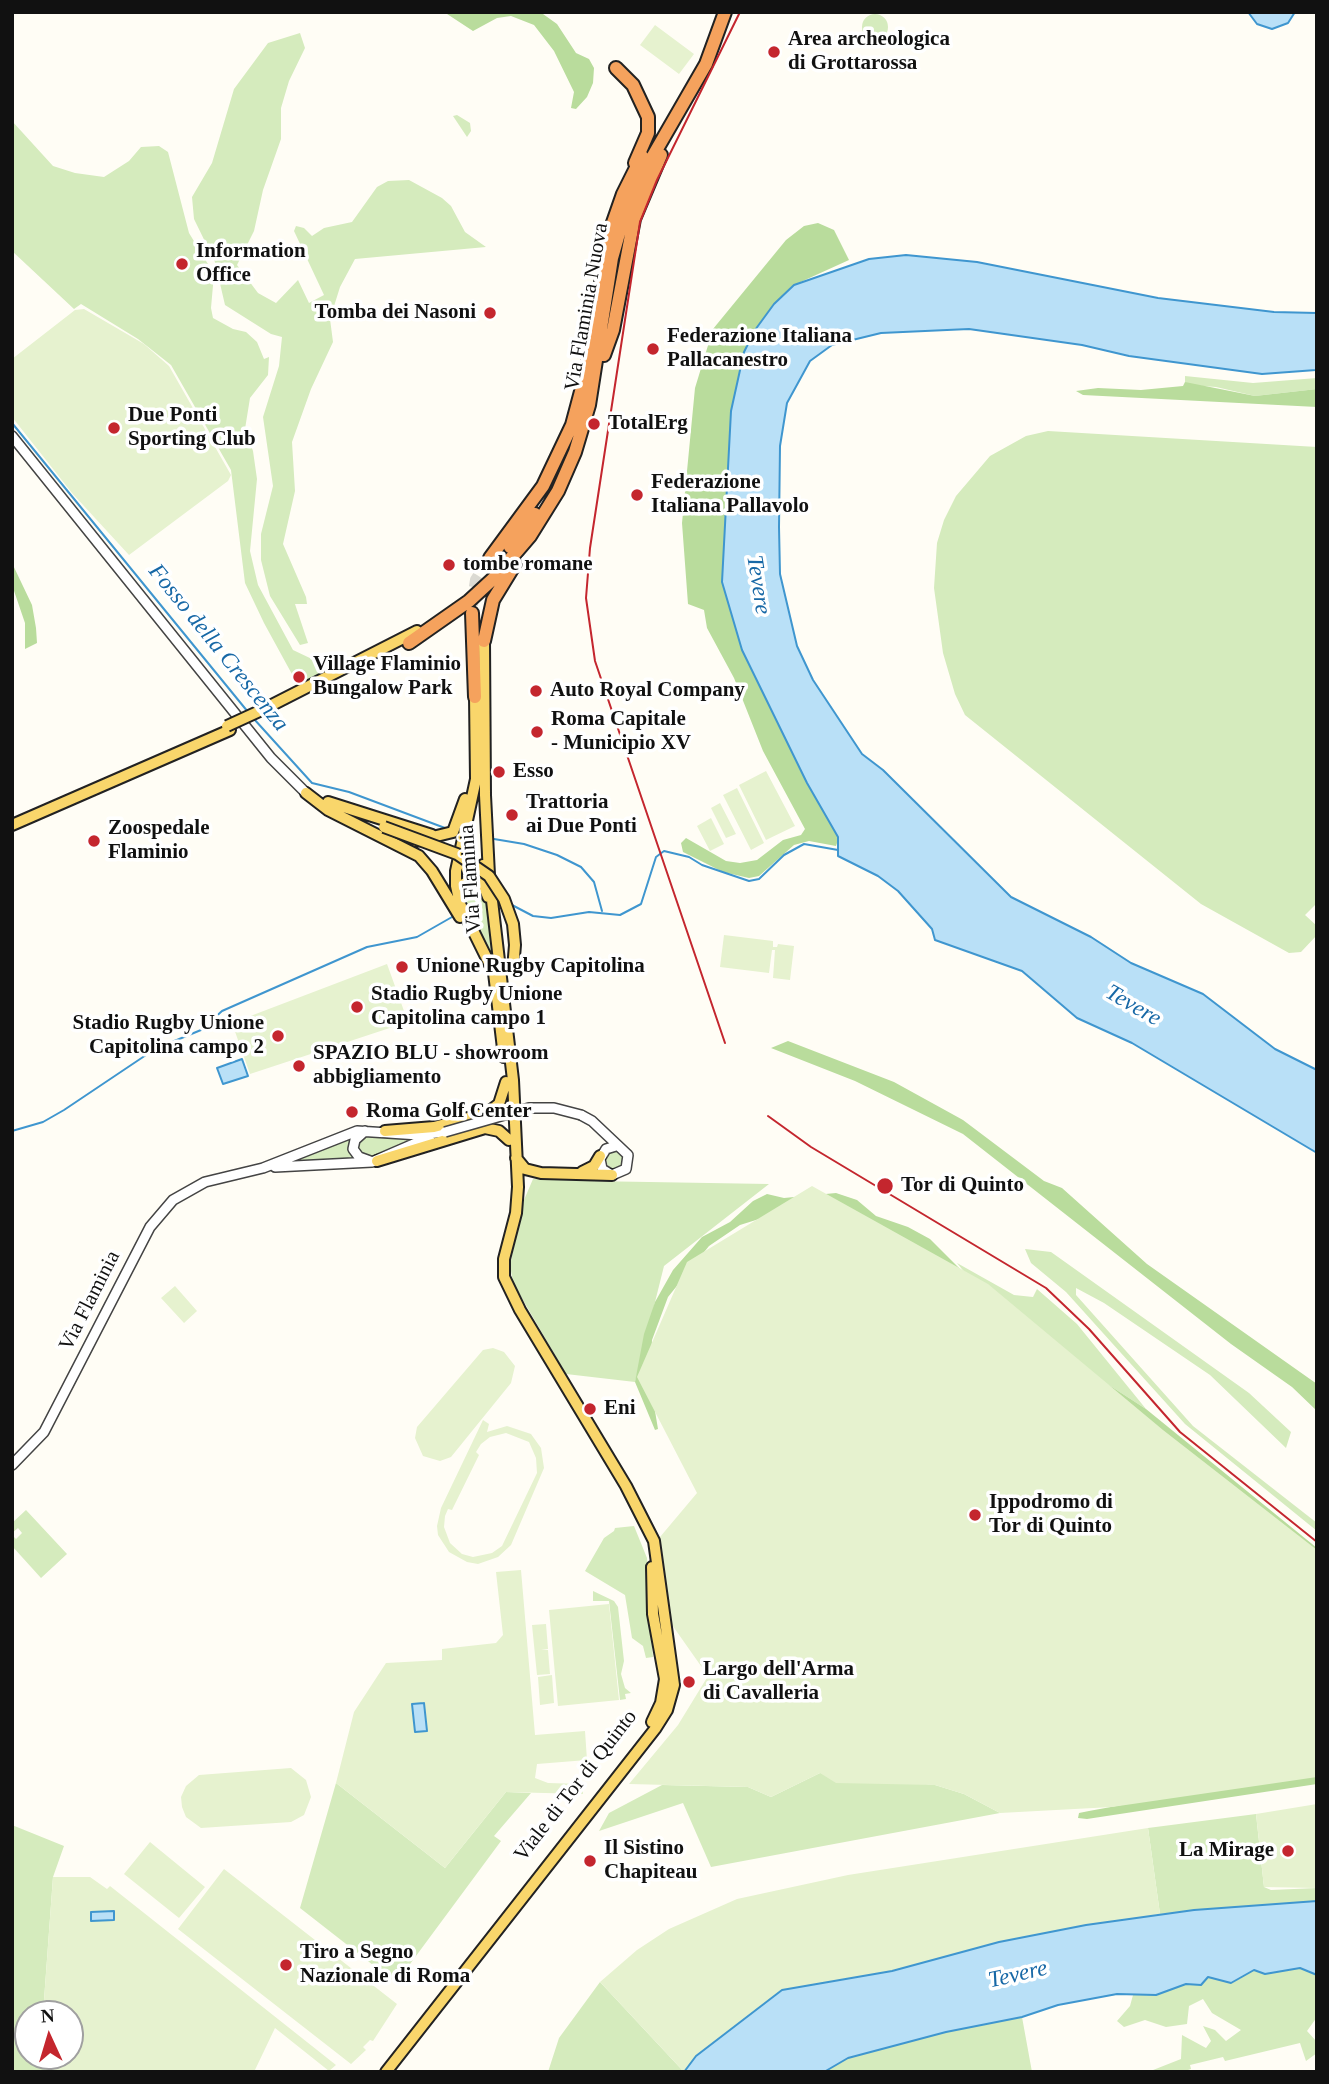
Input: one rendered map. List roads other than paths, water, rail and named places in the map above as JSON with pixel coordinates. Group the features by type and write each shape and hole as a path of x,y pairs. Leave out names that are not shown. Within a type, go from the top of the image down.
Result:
{"highway":[{"name":"Via Flaminia Nuova","path":"585,377 604,252 617,208 631,176 694,69 716,12"},
{"name":"Via Flaminia Nuova","path":"530,536 548,509 571,463 592,392 612,258 620,227 639,179 690,95 710,56 725,12"},
{"path":"616,68 633,85 648,117 648,133 631,176"},
{"path":"592,392 612,330 632,226 654,170 690,95"},
{"path":"490,558 529,508 556,463 572,425 585,377"},
{"path":"485,578 531,521 557,474 579,415 585,377"},
{"path":"484,641 493,600 530,536"},
{"path":"409,643 482,590 530,536"},
{"path":"472,613 475,697"}],"main road":[{"path":"266,711 401,640 453,607 485,578"},
{"name":"Via Flaminia","path":"484,641 488,850 513,1080 518,1187"},
{"path":"12,825 362,669 409,643"},
{"name":"Via Flaminia","path":"475,697 475,785 455,879 460,904 494,973 506,1082 509,1140"},
{"path":"328,802 434,836 447,836 456,829 477,752"},
{"path":"306,793 384,827 461,856 489,876 504,899 513,924 516,946 505,1002"},
{"path":"306,793 328,810 404,848 426,863 466,927 479,940"},
{"path":"404,848 434,836"},
{"path":"463,842 463,862 469,870 482,866 488,850"},
{"path":"460,904 461,886 473,879 484,886 492,906"},
{"path":"384,1131 434,1126 486,1113 501,1100 506,1082"},
{"path":"374,1161 485,1128 499,1130 509,1140"},
{"name":"Viale di Tor di Quinto","path":"378,2072 649,1725 660,1706 664,1690 664,1667 653,1614 648,1543 624,1496 499,1284 498,1258 510,1204 509,1140"},
{"path":"576,1174 591,1168 601,1154"},
{"path":"516,1158 525,1169 541,1173 611,1175"},
{"path":"518,1187 527,1177 541,1173"},
{"name":"Viale di Tor di Quinto","path":"386,2072 655,1729 673,1691 674,1669 662,1609 654,1541 506,1282 504,1264 516,1213 518,1187"}],"street":[{"path":"12,436 271,758 306,793"},
{"name":"Via Flaminia","path":"263,1168 374,1161 444,1132 533,1108 554,1108 582,1115 617,1146"},
{"path":"601,1130 601,1154 601,1167 611,1175 623,1172 628,1163 625,1151 617,1146 601,1154"},
{"path":"365,1131 355,1140 353,1149 359,1157 374,1161"},
{"name":"Via Flaminia","path":"12,1465 29,1451 47,1427 159,1213 181,1194 205,1182 263,1168 348,1134 365,1131 414,1135 444,1132"}],"water":[{"path":"1248,12 1295,12 1288,23 1272,29 1257,24"},
{"name":"Tevere","path":"906,255 977,262 1158,298 1274,312 1317,313 1316,370 1262,374 1129,356 1082,345 969,329 881,333 832,345 810,361 787,403 780,446 779,527 780,574 797,646 813,680 862,754 883,770 1011,897 1091,937 1131,963 1203,994 1275,1049 1317,1070 1317,1153 1132,1043 1077,1018 1022,971 935,940 932,929 898,891 878,876 838,856 838,837 807,783 742,650 722,582 731,411 744,352 755,330 774,304 794,285 869,259"},
{"path":"242,1059 248,1076 223,1084 217,1068"},
{"path":"424,1703 427,1731 415,1732 412,1704"},
{"name":"Tevere","path":"1317,1901 1317,1975 1300,1968 1265,1974 1254,1970 1231,1983 1208,1977 1201,1985 1186,1984 1156,1995 1117,1994 1058,2005 1022,2017 946,2032 848,2058 824,2072 684,2072 696,2056 782,1990 892,1971 999,1942 1086,1925 1194,1910"},
{"path":"114,1911 114,1920 91,1921 91,1912"}],"waterway":[{"name":"Fosso della Crescenza","path":"12,423 248,712"},
{"name":"Fosso della Crescenza","path":"254,719 312,783 349,792 445,828"},
{"name":"Fosso della Crescenza","path":"494,839 524,844 557,855 581,867 594,882 602,911"},
{"path":"512,905 533,916 551,918 589,912 620,915 641,904 656,857 664,851 689,857 702,865 749,881 759,879 784,855 804,844 838,850"},
{"path":"12,1131 43,1122 155,1049 201,1030 222,1011 367,947 417,937 452,917"}],"tunnel":[{"path":"472,605 476,580 490,558"}],"railway":[{"path":"725,1043 595,661 586,598 590,548 640,222 657,180 740,12"},
{"path":"768,1116 811,1147 1046,1288 1089,1329 1180,1432 1317,1542"}],"place":[{"name":"Area archeologica di Grottarossa","path":"774,52"},
{"name":"Information Office","path":"182,264"},
{"name":"Tomba dei Nasoni","path":"490,313"},
{"name":"Federazione Italiana Pallacanestro","path":"653,349"},
{"name":"TotalErg","path":"594,424"},
{"name":"Due Ponti Sporting Club","path":"114,428"},
{"name":"Federazione Italiana Pallavolo","path":"637,495"},
{"name":"tombe romane","path":"449,565"},
{"name":"Village Flaminio Bungalow Park","path":"299,677"},
{"name":"Auto Royal Company","path":"536,691"},
{"name":"Roma Capitale - Municipio XV","path":"537,732"},
{"name":"Esso","path":"499,772"},
{"name":"Trattoria ai Due Ponti","path":"512,815"},
{"name":"Zoospedale Flaminio","path":"94,841"},
{"name":"Unione Rugby Capitolina","path":"402,967"},
{"name":"Stadio Rugby Unione Capitolina campo 1","path":"357,1007"},
{"name":"Stadio Rugby Unione Capitolina campo 2","path":"278,1036"},
{"name":"SPAZIO BLU - showroom abbigliamento","path":"299,1066"},
{"name":"Roma Golf Center","path":"352,1112"},
{"name":"Tor di Quinto","path":"885,1186"},
{"name":"Eni","path":"590,1409"},
{"name":"Ippodromo di Tor di Quinto","path":"975,1515"},
{"name":"Largo dell'Arma di Cavalleria","path":"689,1682"},
{"name":"La Mirage","path":"1288,1851"},
{"name":"Il Sistino Chapiteau","path":"590,1861"},
{"name":"Tiro a Segno Nazionale di Roma","path":"286,1965"}]}
